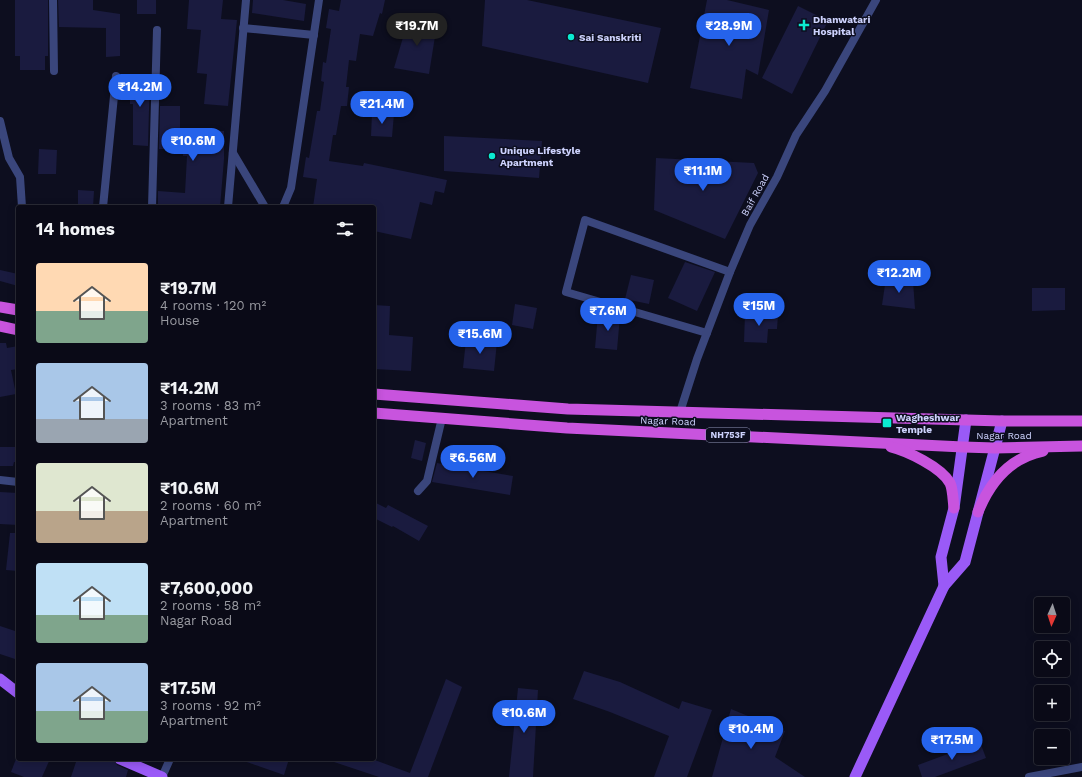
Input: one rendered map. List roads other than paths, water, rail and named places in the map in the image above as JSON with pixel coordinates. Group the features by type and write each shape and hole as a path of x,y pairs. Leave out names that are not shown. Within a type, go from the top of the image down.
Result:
{"highway":[{"path":"0,307 16,310"},
{"path":"0,326 16,330"},
{"name":"Nagar Road","path":"376,394 568,409 1002,421 1082,421"},
{"name":"Nagar Road","path":"376,413 567,428 867,441 963,447 995,448 1082,446"},
{"path":"867,441 902,450 937,470 950,483 954,508"},
{"path":"978,512 984,496 995,479 1011,464 1036,452 1061,447"}],"main road":[{"path":"944,586 941,556 954,508 966,420"},
{"path":"855,777 944,586 965,562 1002,421"},
{"path":"0,679 16,691"},
{"path":"125,761 162,777"}],"street":[{"path":"53,0 54,71"},
{"path":"228,205 246,0"},
{"path":"284,205 291,188 319,0"},
{"name":"Baif Road","path":"680,412 697,359 730,272 750,225 777,177 796,135 825,91 876,0"},
{"path":"243,28 314,35"},
{"path":"152,205 157,30"},
{"path":"103,205 116,76"},
{"path":"0,121 9,158 20,177 22,205"},
{"path":"233,153 264,205"},
{"path":"707,333 566,292 584,220 730,272"},
{"path":"418,491 427,481 442,418"},
{"path":"0,480 16,482"},
{"path":"162,777 169,761"},
{"path":"1029,777 1082,767"}],"place":[{"name":"Dhanwatari Hospital","path":"804,25"},
{"name":"Sai Sanskriti","path":"571,37"},
{"name":"Unique Lifestyle Apartment","path":"492,156"},
{"name":"Wagheshwar Temple","path":"887,423"}]}
